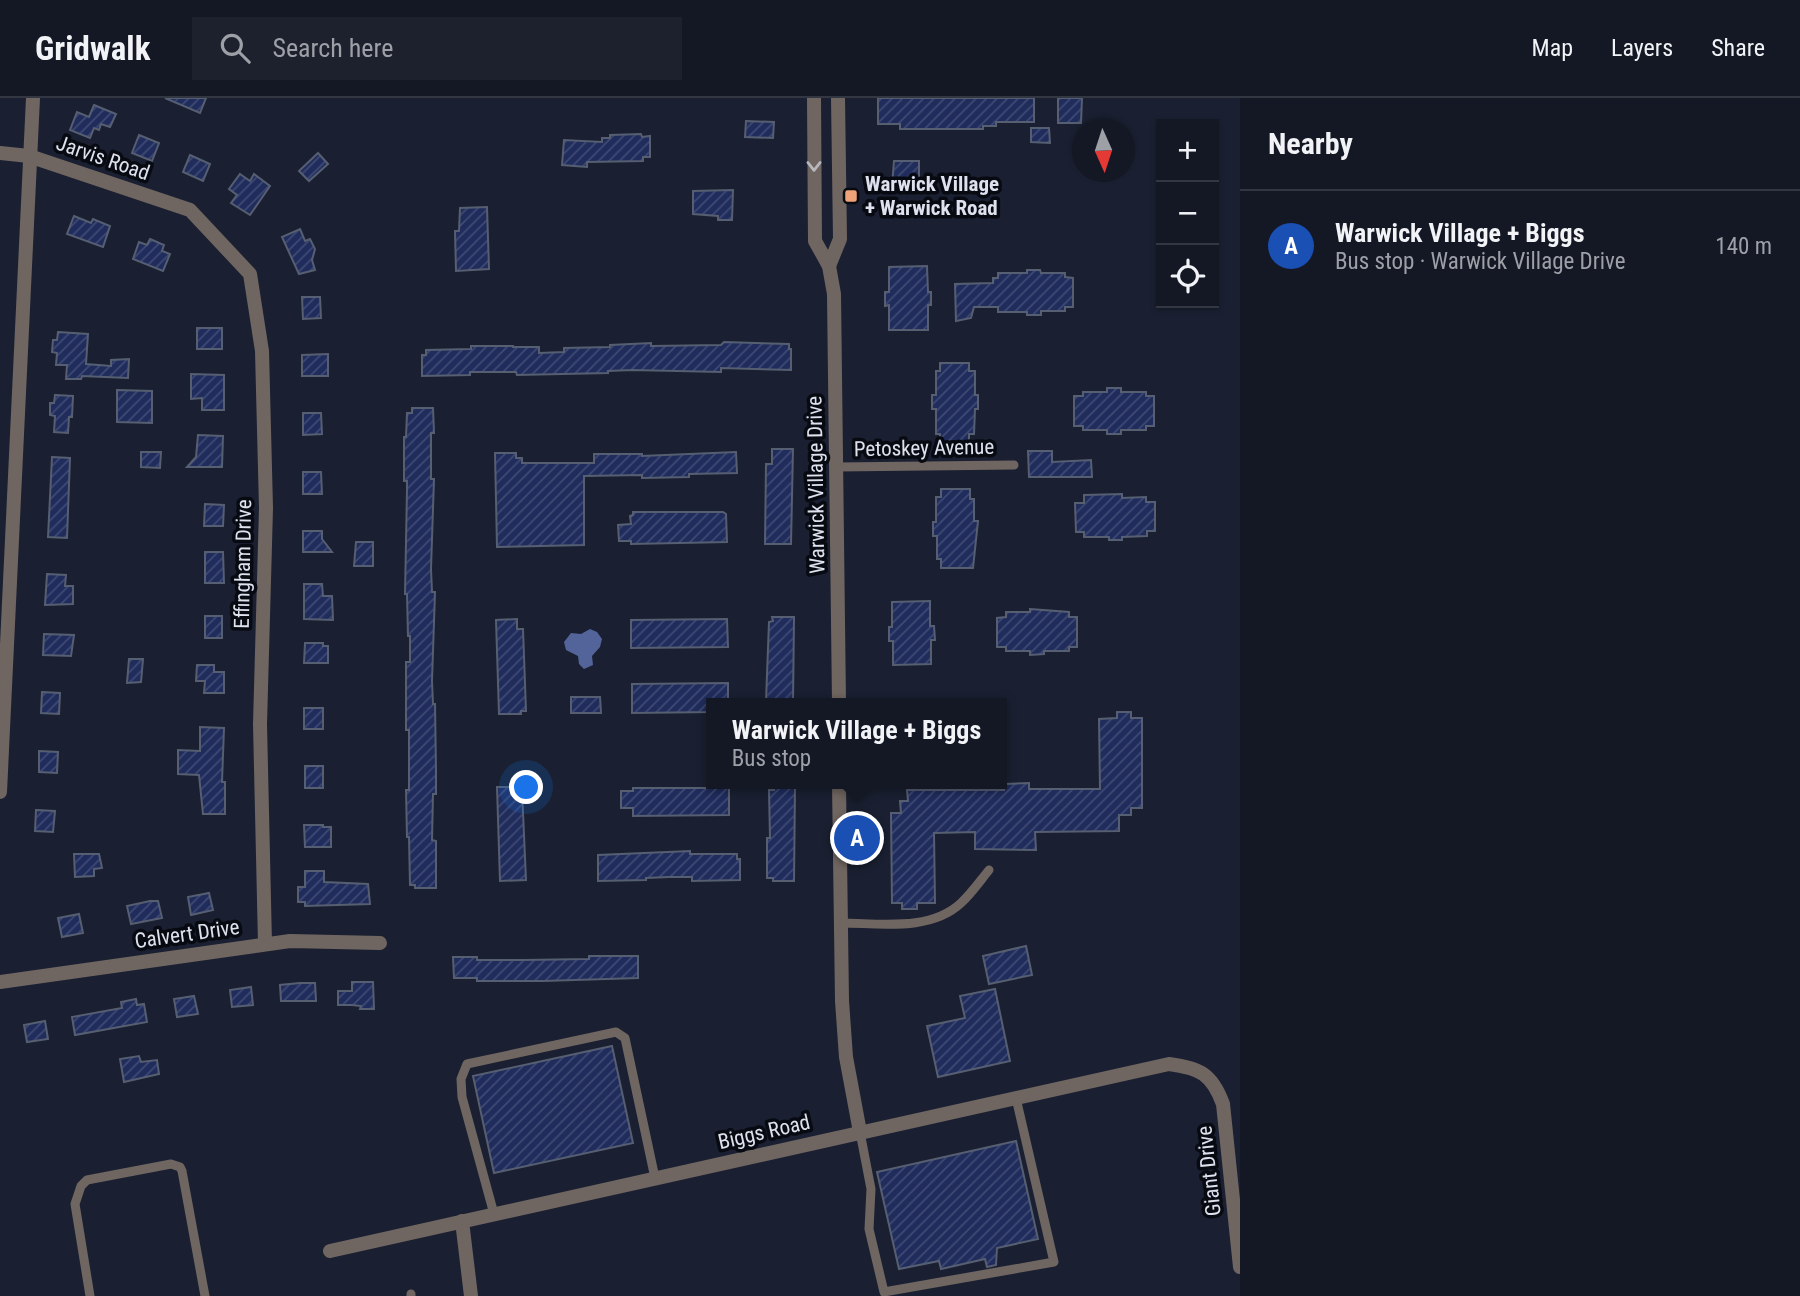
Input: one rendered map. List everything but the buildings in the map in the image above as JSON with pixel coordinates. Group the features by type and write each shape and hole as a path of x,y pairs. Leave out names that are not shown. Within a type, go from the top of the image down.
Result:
{"street":[{"path":"0,792 33,98"},
{"name":"Warwick Village Drive","path":"814,98 814,241 829,266 834,294 839,698"},
{"name":"Warwick Village Drive","path":"829,266 840,239 838,98"},
{"name":"Jarvis Road","path":"0,153 29,156 190,210"},
{"name":"Effingham Drive","path":"190,210 250,274 262,351 266,508 260,724 265,944"},
{"path":"839,789 842,1001 846,1056 860,1132"},
{"name":"Calvert Drive","path":"0,982 290,941 380,943"},
{"name":"Biggs Road","path":"330,1251 1169,1064 1191,1067 1206,1075"},
{"name":"Giant Drive","path":"1206,1075 1217,1087 1223,1104 1240,1268"},
{"path":"462,1221 471,1296"}],"lane":[{"name":"Petoskey Avenue","path":"836,467 1014,465"},
{"path":"841,923 913,923 929,920 960,905 989,870"},
{"path":"494,1214 462,1097 460,1079 467,1064 616,1032 625,1038 655,1178"},
{"path":"860,1132 871,1189 869,1229 884,1292 1054,1262 1016,1098"},
{"path":"90,1296 75,1205 81,1186 87,1180 171,1164 180,1167 182,1171 205,1296"}],"water":[{"path":"590,629 597,632 602,639 600,647 592,656 593,665 584,669 579,664 578,656 566,650 564,642 571,633 581,634"}],"place":[{"name":"Warwick Village + Warwick Road","path":"851,196"},
{"name":"Warwick Village + Biggs","path":"857,838"}]}
